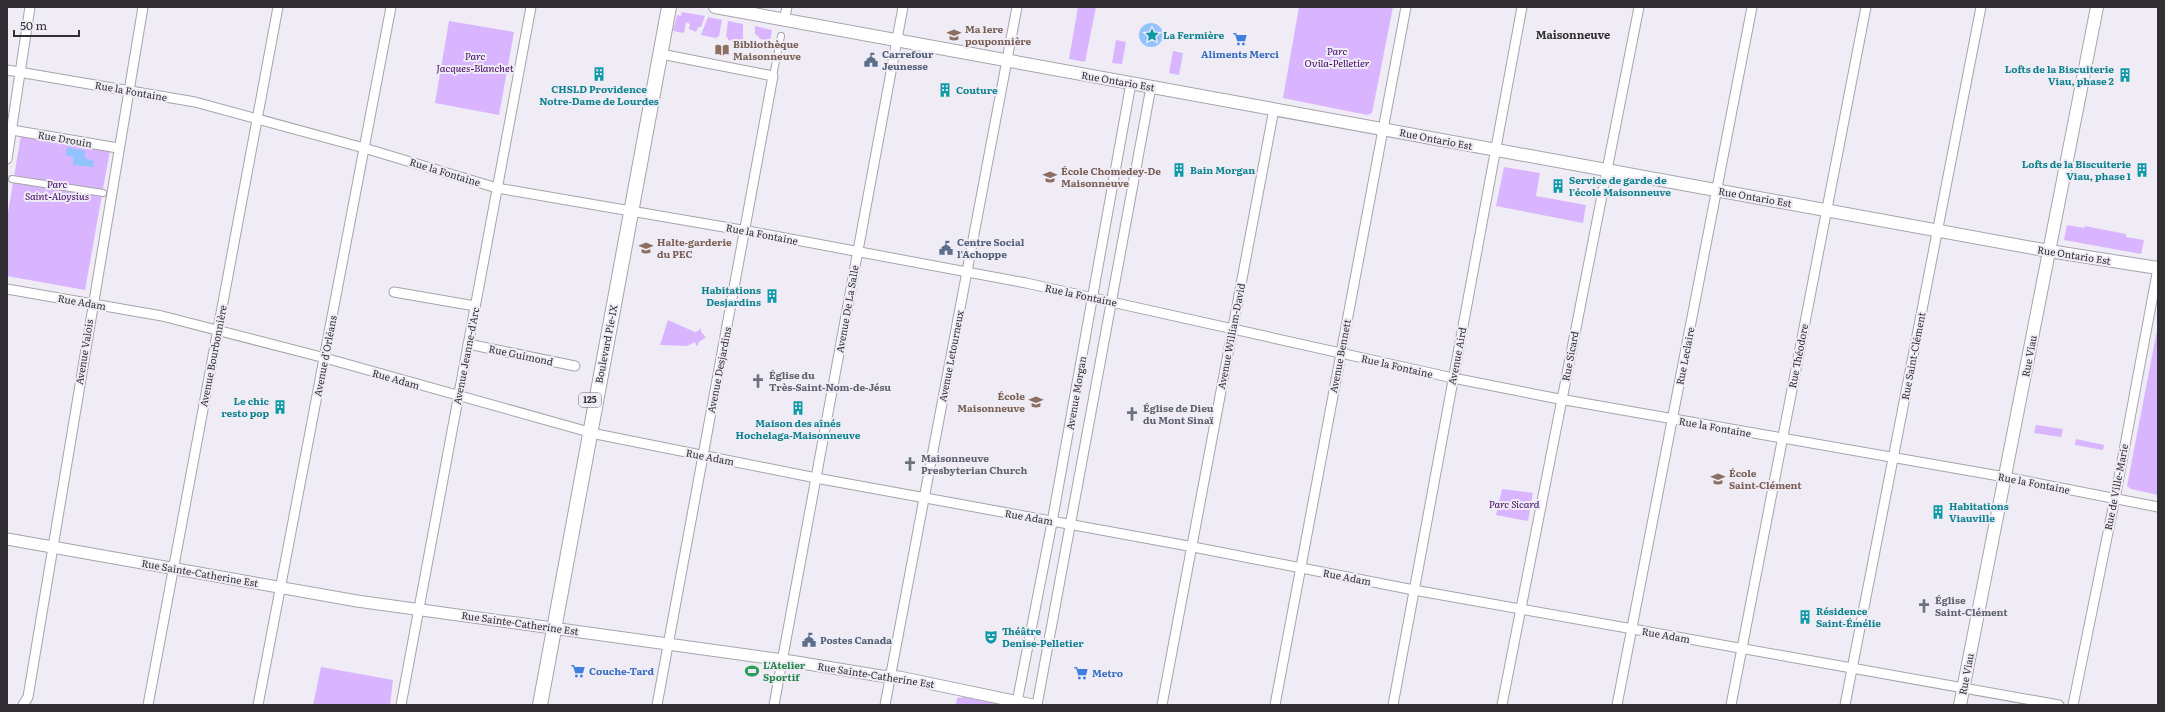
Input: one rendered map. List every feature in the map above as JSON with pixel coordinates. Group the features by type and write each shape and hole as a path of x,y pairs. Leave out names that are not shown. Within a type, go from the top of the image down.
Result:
{"main road":[{"name":"Boulevard Pie-IX","path":"532,705 550,627 587,432 627,210 661,7"},
{"name":"Boulevard Pie-IX","path":"540,705 550,627 573,484 587,432 595,370 627,210 661,54 669,7"},
{"name":"Rue Ontario Est","path":"715,7 1938,231 2049,251 2158,268"},
{"name":"Rue Viau","path":"1960,705 2097,7"}],"street":[{"path":"7,159 30,7"},
{"name":"Avenue Valois","path":"23,705 28,697 118,148 143,7"},
{"name":"Avenue Bourbonnière","path":"148,705 278,7"},
{"name":"Avenue d'Orléans","path":"258,705 391,7"},
{"name":"Avenue Jeanne-d'Arc","path":"401,705 531,7"},
{"path":"784,20 786,7"},
{"name":"Avenue De La Salle","path":"774,705 903,7"},
{"name":"Avenue Letourneux","path":"885,705 1017,7"},
{"name":"Avenue Bennett","path":"1275,705 1406,7"},
{"name":"Avenue Aird","path":"1393,705 1522,7"},
{"name":"Rue Sicard","path":"1502,705 1639,7"},
{"name":"Rue Leclaire","path":"1617,705 1752,7"},
{"name":"Rue Théodore","path":"1731,705 1866,7"},
{"name":"Rue Saint-Clément","path":"1845,705 1981,7"},
{"name":"Avenue Desjardins","path":"657,705 781,36"},
{"path":"661,54 773,76"},
{"name":"Rue la Fontaine","path":"7,70 195,102 364,148 497,188 744,230 1094,297 1453,378 1562,399 1892,459 2005,477 2158,507"},
{"name":"Avenue Morgan","path":"1017,702 1053,521 1131,83"},
{"name":"Avenue Morgan","path":"1037,705 1151,87"},
{"name":"Avenue William-David","path":"1162,705 1274,109"},
{"name":"Rue Drouin","path":"12,130 118,148"},
{"path":"12,179 103,193"},
{"name":"Rue de Ville-Marie","path":"2073,705 2158,268"},
{"name":"Rue Adam","path":"7,289 162,316 325,358 587,432 816,478 1070,524 1521,610 1853,667 2059,705"},
{"path":"394,292 475,306"},
{"name":"Rue Guimond","path":"468,344 575,366"},
{"name":"Rue Sainte-Catherine Est","path":"7,540 418,609 782,660 891,677 1033,705"}],"green space":[{"path":"1078,7 1096,7 1085,62 1069,59"},
{"name":"Parc Ovila-Pelletier","path":"1299,7 1393,7 1372,113 1367,115 1283,98"},
{"path":"682,12 705,16 701,27 698,27 696,32 689,29 690,24 686,22 684,33 673,31 677,15 681,16"},
{"path":"708,17 722,20 719,36 716,38 701,35"},
{"name":"Parc Jacques-Blanchet","path":"449,21 514,32 499,115 435,103"},
{"path":"728,21 743,24 743,43 728,40 726,37"},
{"path":"755,26 772,30 770,41 760,39 755,34"},
{"path":"1116,40 1126,42 1122,64 1112,63"},
{"path":"1173,51 1183,53 1179,75 1169,73"},
{"name":"Parc Saint-Aloysius","path":"21,135 110,150 85,290 7,276 7,219"},
{"path":"1504,167 1540,173 1536,196 1586,205 1583,223 1496,206"},
{"path":"2067,225 2084,228 2085,226 2126,234 2126,237 2144,240 2141,254 2064,240"},
{"path":"668,320 695,332 701,328 701,332 706,337 699,342 697,347 695,342 687,346 660,345"},
{"path":"2158,325 2158,495 2131,489 2127,486"},
{"path":"2036,425 2063,429 2061,437 2034,433"},
{"path":"2076,439 2104,445 2103,450 2075,445"},
{"name":"Parc Sicard","path":"1502,489 1533,493 1528,521 1496,515"},
{"path":"321,667 393,680 390,705 313,705"},
{"path":"964,697 1003,705 949,705 956,704 957,698"}],"water":[{"path":"1151,23 1160,26 1163,35 1160,44 1151,47 1142,44 1139,35 1142,26"},
{"path":"67,147 85,151 85,158 94,161 93,167 73,165 73,157 65,155"}],"place":[{"name":"Ma 1ere pouponnière","path":"954,35"},
{"name":"La Fermière","path":"1152,35"},
{"name":"Aliments Merci","path":"1240,39"},
{"name":"Bibliothèque Maisonneuve","path":"722,50"},
{"name":"Carrefour Jeunesse","path":"871,60"},
{"name":"CHSLD Providence Notre-Dame de Lourdes","path":"599,74"},
{"name":"Lofts de la Biscuiterie Viau, phase 2","path":"2125,75"},
{"name":"Couture","path":"945,90"},
{"name":"Bain Morgan","path":"1179,170"},
{"name":"Lofts de la Biscuiterie Viau, phase 1","path":"2142,170"},
{"name":"École Chomedey-De Maisonneuve","path":"1050,177"},
{"name":"Service de garde de l'école Maisonneuve","path":"1558,186"},
{"name":"Halte-garderie du PEC","path":"646,248"},
{"name":"Centre Social l'Achoppe","path":"946,248"},
{"name":"Habitations Desjardins","path":"772,296"},
{"name":"Église du Très-Saint-Nom-de-Jésu","path":"758,381"},
{"name":"École Maisonneuve","path":"1036,402"},
{"name":"Le chic resto pop","path":"280,407"},
{"name":"Maison des aînés Hochelaga-Maisonneuve","path":"798,408"},
{"name":"Église de Dieu du Mont Sinaï","path":"1132,414"},
{"name":"Maisonneuve Presbyterian Church","path":"910,464"},
{"name":"École Saint-Clément","path":"1718,479"},
{"name":"Habitations Viauville","path":"1938,512"},
{"name":"Église Saint-Clément","path":"1924,606"},
{"name":"Résidence Saint-Émélie","path":"1805,617"},
{"name":"Théâtre Denise-Pelletier","path":"991,637"},
{"name":"Postes Canada","path":"809,640"},
{"name":"Couche-Tard","path":"578,671"},
{"name":"L'Atelier Sportif","path":"752,671"},
{"name":"Metro","path":"1081,673"}],"district":[{"name":"Maisonneuve","path":"1573,35"}]}
